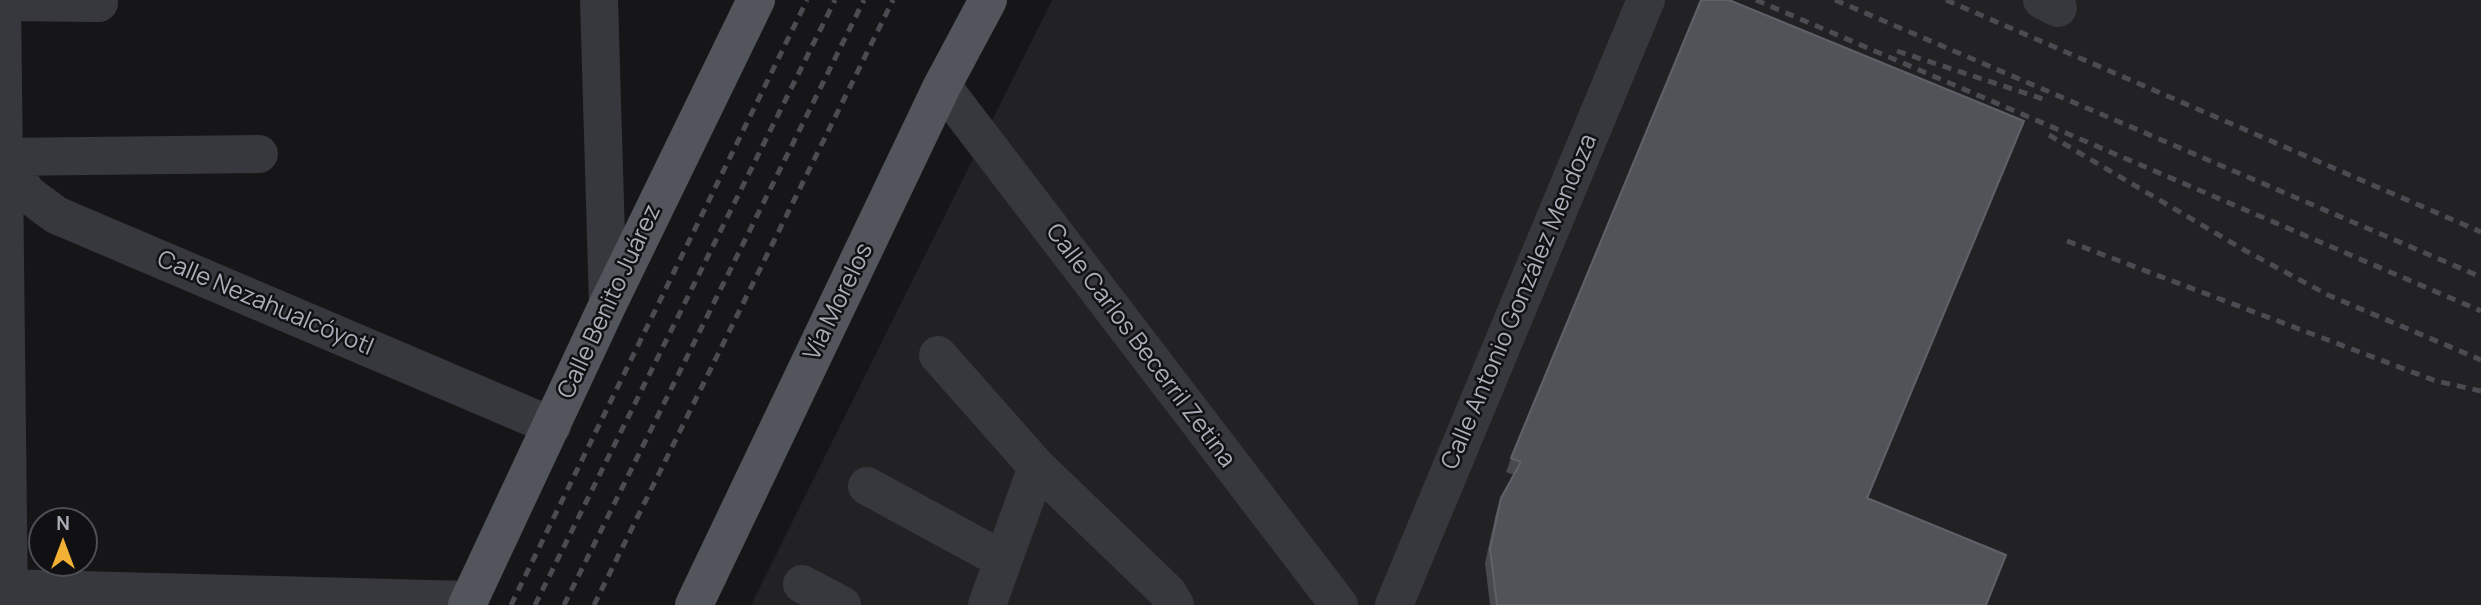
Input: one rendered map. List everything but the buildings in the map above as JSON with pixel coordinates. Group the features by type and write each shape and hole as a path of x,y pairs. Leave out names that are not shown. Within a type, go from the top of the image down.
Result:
{"main road":[{"name":"Calle Benito Juárez","path":"468,602 608,304 756,0"},
{"name":"Vía Morelos","path":"694,605 942,86 988,0"}],"street":[{"path":"599,0 608,304"},
{"name":"Calle Antonio González Mendoza","path":"1394,605 1646,0"},
{"path":"99,3 2,1 6,594 468,602"},
{"name":"Calle Carlos Becerril Zetina","path":"942,86 1339,605"},
{"path":"1,156 259,154"},
{"name":"Calle Nezahualcóyotl","path":"1,156 28,194 56,215 552,426"},
{"path":"938,355 1037,467 1168,593 1175,605"},
{"path":"987,605 1037,467"},
{"path":"867,486 1003,559"},
{"path":"803,584 842,605"}],"shaded area":[{"path":"1052,0 2481,0 2481,605 751,605"}],"railway":[{"path":"511,605 807,0"},
{"path":"535,605 835,0"},
{"path":"564,605 864,0"},
{"path":"594,605 893,0"},
{"path":"1756,0 2481,311"},
{"path":"1835,0 2481,277"},
{"path":"1946,0 2481,232"},
{"path":"1897,51 2046,100"},
{"path":"2049,135 2246,251 2328,295 2481,360"},
{"path":"2067,241 2436,381 2481,391"}]}
